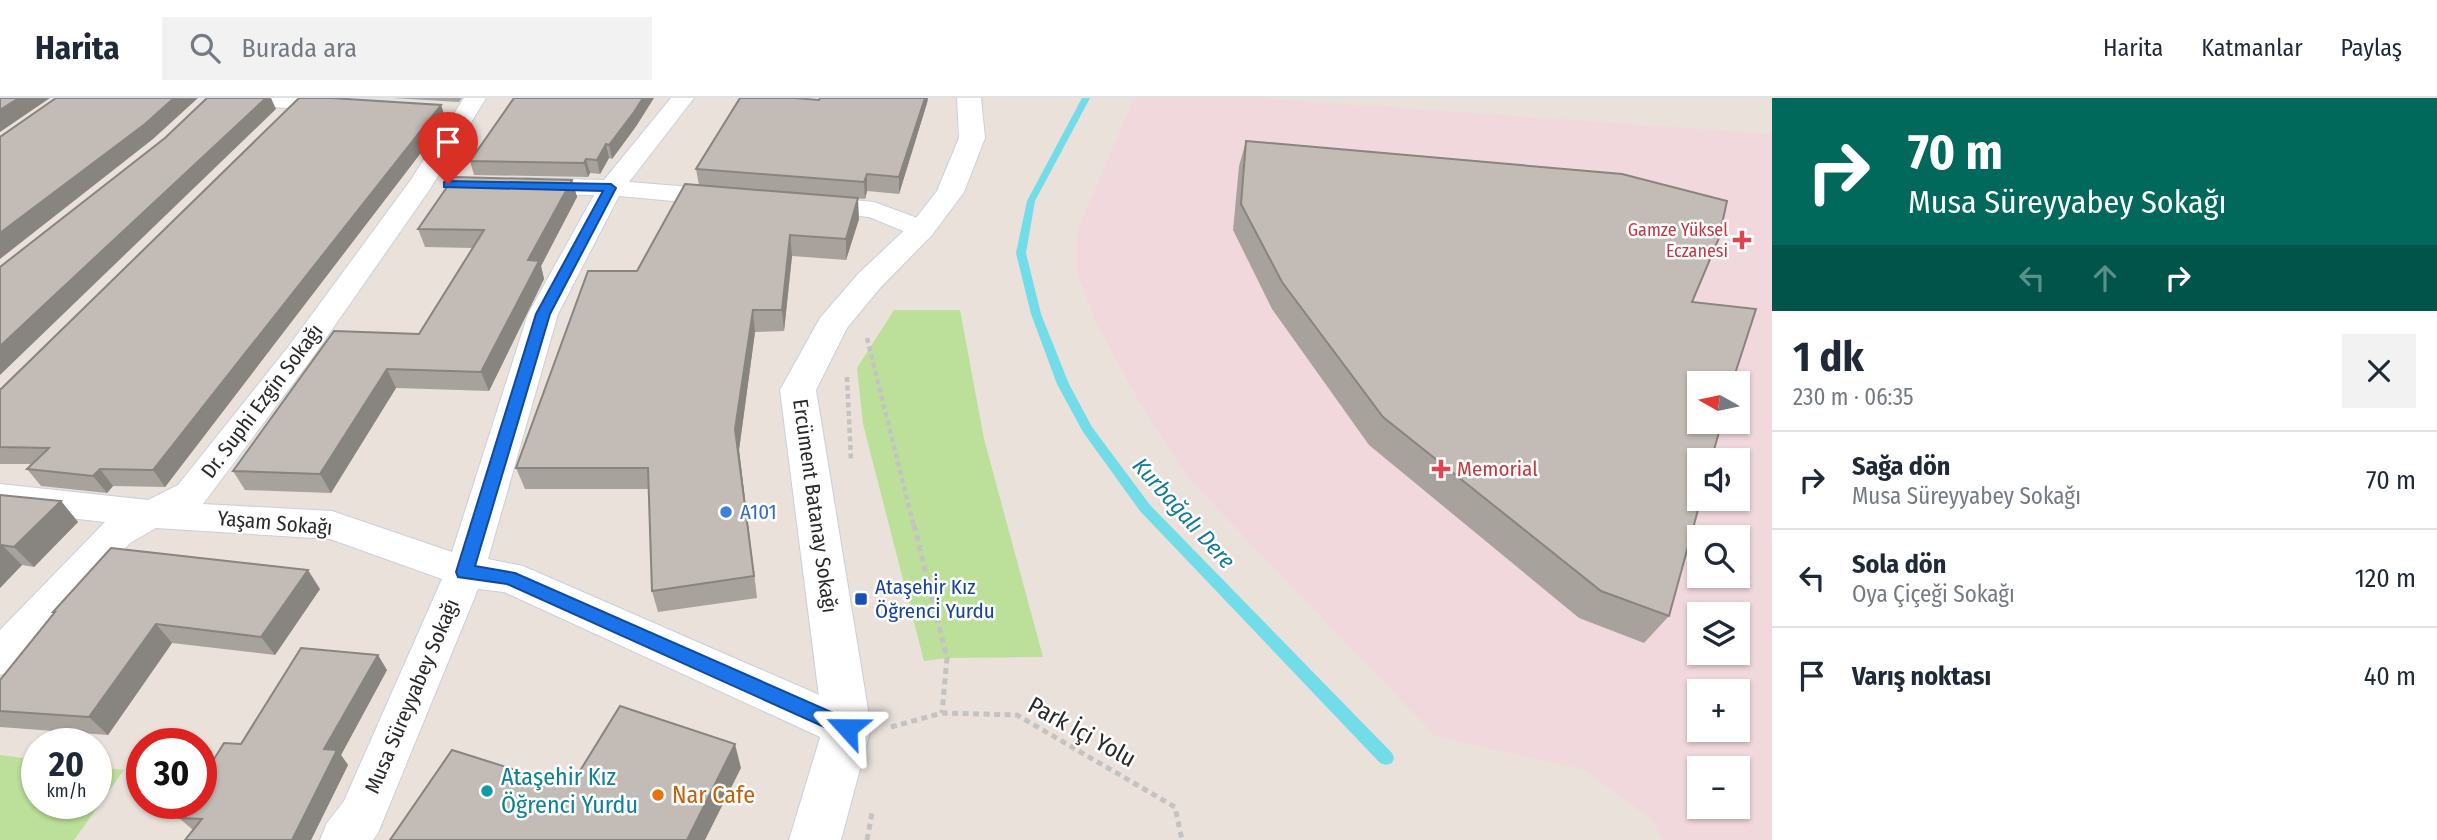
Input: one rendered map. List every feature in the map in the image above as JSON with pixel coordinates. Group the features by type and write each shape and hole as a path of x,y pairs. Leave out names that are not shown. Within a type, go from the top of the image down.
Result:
{"street":[{"path":"247,98 369,107"},
{"name":"Musa Süreyyabey Sokağı","path":"344,840 360,817 465,572 543,314 611,188 683,98"},
{"name":"Ercüment Batanay Sokağı","path":"815,840 847,728 798,390 832,325 869,281 922,229 950,192 972,138 969,98"},
{"path":"279,123 306,101"},
{"name":"Dr. Suphi Ezgin Sokağı","path":"0,657 117,533 151,514 171,507 191,494 212,469 434,184 460,107"},
{"path":"502,186 611,188 749,199"},
{"path":"791,203 874,210 922,229"},
{"name":"Yaşam Sokağı","path":"0,497 151,514 332,525 465,572 509,578 847,728"}],"path":[{"path":"867,338 947,658 942,713"},
{"path":"846,365 851,467"},
{"name":"Park İçi Yolu","path":"890,727 942,713 1017,715 1175,807 1182,840"},
{"path":"888,714 888,740"},
{"path":"867,840 875,802"}],"shaded area":[{"name":"Memorial","path":"1134,98 1260,98 1772,134 1772,840 1663,840 1651,819 1584,770 1435,736 1188,478 1141,405 1096,323 1077,273 1078,229"}],"green space":[{"path":"894,310 960,310 984,439 1043,657 947,658 924,661 863,424 857,368"},
{"path":"0,755 21,758 21,819 89,819 74,840 0,840"},
{"path":"112,769 124,770 112,787"}],"building":[{"path":"0,98 19,98 0,110"},
{"path":"56,98 174,98 145,124 0,233 0,137"},
{"path":"207,98 266,98 0,346 0,267 165,138"},
{"path":"299,98 441,105 153,470 100,469 93,476 27,469 49,448 0,447 0,390"},
{"path":"514,98 643,98 609,145 606,144 597,160 586,159 584,163 470,161"},
{"path":"740,98 925,98 899,177 867,174 864,182 696,169"},
{"path":"1246,141 1622,174 1727,201 1719,238 1692,302 1756,309 1736,371 1687,371 1687,434 1719,434 1714,448 1687,448 1687,511 1698,511 1694,525 1687,525 1687,550 1669,616 1601,591 1383,417 1282,282 1241,204"},
{"path":"454,177 572,180 528,260 539,261 481,372 387,369 320,474 233,471 334,331 419,334 484,230 418,229"},
{"path":"685,184 858,198 846,239 790,235 782,310 753,310 735,429 754,576 652,591 648,468 516,468 588,271 637,271"},
{"path":"0,495 61,501 14,547 2,545 0,548"},
{"path":"111,548 308,570 261,637 156,624 89,717 0,711 0,680 53,612"},
{"path":"301,648 378,655 324,749 337,750 292,840 185,840 202,819 217,819 217,754 224,743 241,744"},
{"path":"620,706 735,744 687,840 390,840 452,750 570,787"}],"waterway":[{"name":"Kurbağalı Dere","path":"1086,98 1031,201 1021,253 1036,314 1063,384 1087,429 1145,508 1386,758"}],"place":[{"name":"Gamze Yüksel Eczanesi","path":"1742,240"},
{"name":"Memorial","path":"1441,469"},
{"name":"A101","path":"726,512"},
{"name":"Ataşehi̇r Kız Öğrenci̇ Yurdu","path":"861,599"},
{"name":"Ataşehir Kız Öğrenci Yurdu","path":"487,791"},
{"name":"Nar Cafe","path":"658,795"}],"route":[{"path":"448,184 611,188 543,314 465,572 509,578 847,728"}]}
